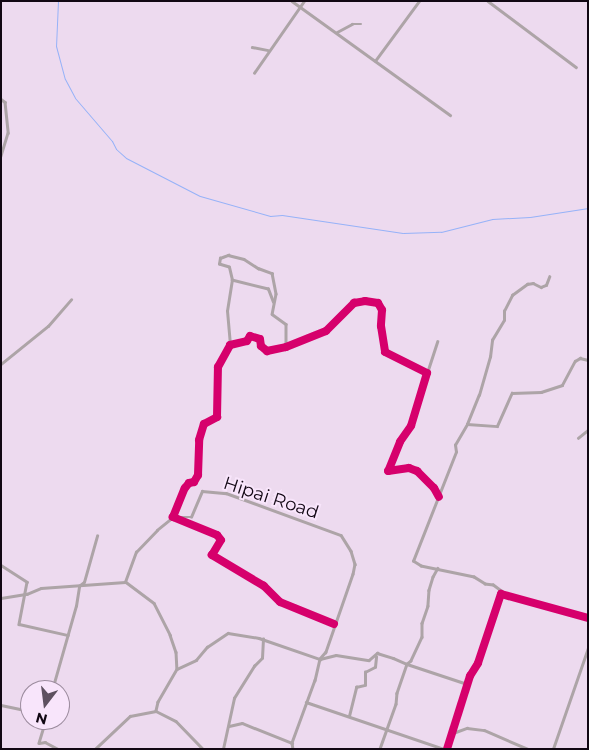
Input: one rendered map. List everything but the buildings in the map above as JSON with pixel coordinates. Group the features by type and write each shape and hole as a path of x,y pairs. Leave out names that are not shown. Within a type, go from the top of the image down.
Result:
{"street":[{"path":"292,1 450,115"},
{"path":"254,73 268,50 304,1"},
{"path":"375,61 419,1"},
{"path":"488,1 576,67"},
{"path":"337,32 352,24 361,24"},
{"path":"252,47 268,50"},
{"path":"1,99 5,102 8,133 1,156"},
{"path":"286,348 286,324 272,314 276,294 272,273 258,268 244,259 228,255 220,258 219,264 228,267 232,280 227,311 230,345 218,367 217,417 204,424 199,440 198,474 194,482 189,483 186,488 173,518 216,535 221,540 212,555 264,586 280,602 334,624"},
{"path":"306,701 446,749 467,684 478,663 501,591 493,585 485,584 474,577 421,566 413,562 456,452 455,445 467,424 490,357 492,340 504,320 504,311 512,295 527,284 533,283 541,287 546,285 549,277"},
{"path":"232,280 268,289 273,302"},
{"path":"1,364 48,326 71,300"},
{"path":"230,345 246,341 250,336 260,339 261,346 267,351 286,348 326,331 354,303 372,301 378,303 382,310 381,326 385,352 427,373"},
{"path":"437,342 411,426 403,436 388,471 409,468 417,471 434,488 439,497"},
{"path":"467,424 497,426 512,393 541,392 562,385 575,361 580,358 588,360"},
{"path":"578,438 588,430"},
{"name":"Hipai Road","path":"125,582 136,552 156,530 173,518 191,517 202,491 226,493 341,536 351,551 355,564 326,652 320,659 316,680 306,701 292,743"},
{"path":"55,680 68,635 79,586 84,582 97,536"},
{"path":"1,565 27,582 27,594 19,624 68,635"},
{"path":"380,749 396,704 397,693 407,664 411,661 422,638 422,622 428,606 429,590 438,568"},
{"path":"1,598 27,594 41,588 125,582 154,604 170,635 176,652 177,669 158,702 156,711"},
{"path":"501,594 588,618"},
{"path":"177,669 196,660 207,647 228,633 238,633 263,639 320,659 336,655 369,660 379,653 467,684"},
{"path":"223,749 234,698 254,666 262,658 263,639"},
{"path":"553,749 588,648"},
{"path":"349,717 356,688 365,685 364,674 375,667 376,655"},
{"path":"1,705 20,709"},
{"path":"95,749 130,716 156,711 176,721 203,749"},
{"path":"229,726 242,723 292,743 293,749"},
{"path":"452,733 467,728 484,730 528,749"},
{"path":"38,749 43,730"},
{"path":"39,743 45,742 58,749"}],"waterway":[{"path":"58,1 56,46 65,79 75,98 112,141 116,149 126,158 200,196 270,216 282,215 403,233 441,232 492,219 530,217 588,208"}],"cycle path":[{"path":"334,624 280,602 264,586 212,555 221,540 217,535 173,517 185,488 189,483 194,482 198,475 199,440 204,424 217,417 218,367 230,345 247,341 250,336 260,339 261,346 267,351 286,347 326,331 354,303 365,301 378,303 382,310 381,326 385,352 427,373 411,426 400,442 388,471 409,468 417,471 434,488 439,497"},
{"path":"447,749 470,676 478,663 501,594 588,618"}]}
